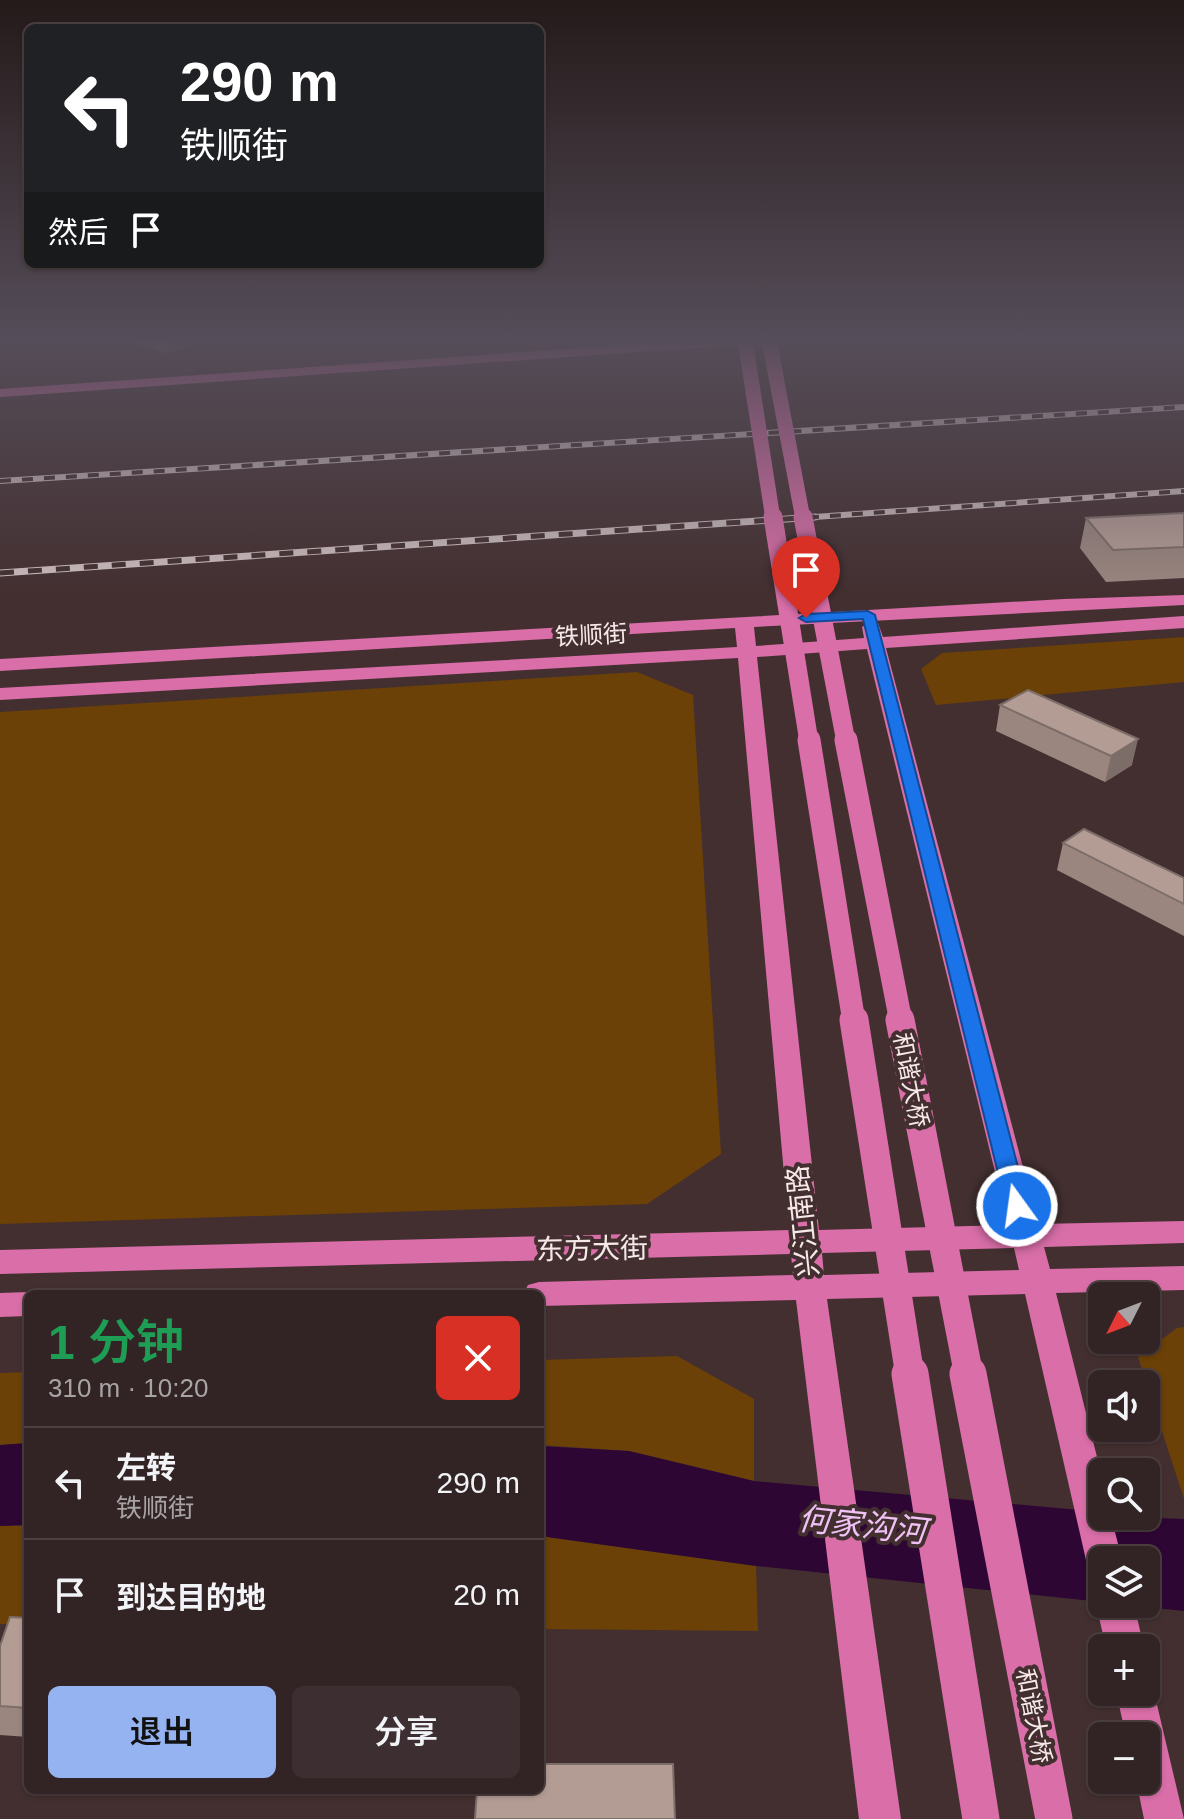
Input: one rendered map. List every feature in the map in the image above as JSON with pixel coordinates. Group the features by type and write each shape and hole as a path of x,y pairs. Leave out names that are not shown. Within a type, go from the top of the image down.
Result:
{"main road":[{"name":"和谐大桥","path":"761,425 981,1819"},
{"name":"和谐大桥","path":"785,425 1054,1819"},
{"path":"1064,604 1184,594"},
{"name":"铁顺街","path":"0,665 1064,604 1184,600"},
{"path":"868,615 1055,1351 1101,1546"},
{"name":"兴江南路","path":"744,622 810,1289 879,1816"},
{"name":"铁顺街","path":"0,694 745,652 1184,622"},
{"name":"东方大街","path":"0,1262 806,1244 1184,1232"},
{"name":"东方大街","path":"544,1294 1184,1278"},
{"path":"0,1305 24,1304"}],"shaded area":[{"path":"1184,637 1184,682 936,705 921,669 942,653"},
{"path":"637,672 693,695 721,1154 647,1204 0,1224 0,712"},
{"path":"1184,1327 1184,1499 1160,1425 1160,1370 1142,1370 1138,1357 1142,1354 1160,1354 1160,1341 1177,1328"},
{"path":"677,1356 754,1399 754,1481 629,1451 544,1445 544,1360"},
{"path":"24,1372 24,1443 0,1445 0,1373"},
{"path":"24,1525 24,1624 0,1624 0,1526"},
{"path":"544,1537 756,1566 758,1631 544,1629"}],"water":[{"path":"24,1443 24,1525 0,1526 0,1445"},
{"name":"何家沟河","path":"544,1446 629,1451 754,1481 1088,1511 1088,1530 1160,1530 1160,1518 1184,1519 1184,1611 1160,1608 1160,1546 1088,1546 1088,1601 756,1566 544,1537"}],"building":[{"path":"1184,513 1184,547 1113,550 1086,518"},
{"path":"1028,690 1138,739 1111,756 1000,705"},
{"path":"1084,829 1184,878 1184,904 1063,843"},
{"path":"10,1617 24,1618 24,1708 0,1706 0,1646"},
{"path":"544,1764 673,1764 675,1819 475,1819 477,1794 544,1794"}],"railway":[{"path":"0,481 898,425"},
{"path":"790,519 1184,491"},
{"path":"790,519 815,517"},
{"path":"786,519 790,519"},
{"path":"0,573 790,519"}],"route":[{"path":"806,618 868,615 1017,1206"}]}
